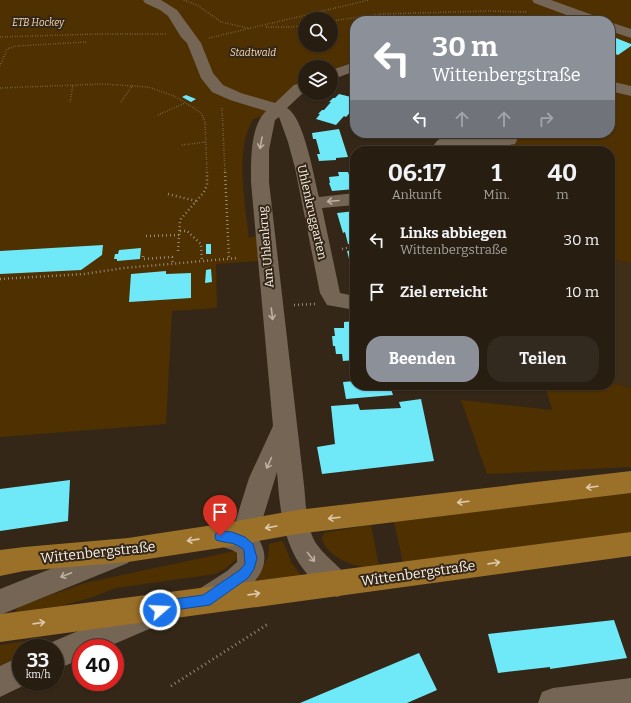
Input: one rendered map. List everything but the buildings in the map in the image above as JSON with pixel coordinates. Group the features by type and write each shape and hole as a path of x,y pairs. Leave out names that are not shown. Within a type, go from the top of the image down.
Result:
{"main road":[{"name":"Wittenbergstraße","path":"0,563 24,559 128,550 233,534 297,522 631,482"},
{"name":"Wittenbergstraße","path":"0,628 631,544"}],"street":[{"path":"150,0 168,8 175,14 190,38 212,84 221,91 277,109"},
{"path":"537,6 576,16"},
{"path":"615,28 631,34"},
{"path":"338,72 350,68"},
{"path":"615,87 631,91"},
{"name":"Am Uhlenkrug","path":"298,89 267,119 262,134 260,150 260,182 291,488 297,522 304,548 311,559 337,584"},
{"name":"Uhlenkruggarten","path":"277,109 288,115 293,128 312,203 330,293 334,300 350,302"},
{"path":"442,146 444,142 450,140 509,140 509,138"},
{"path":"312,203 350,200"},
{"path":"233,534 262,478 285,427"},
{"name":"Wittenbergstraße","path":"205,601 244,574 250,566 251,558 249,548 241,541 232,537 233,534"},
{"path":"0,602 128,550"},
{"path":"64,651 174,605"},
{"path":"0,682 12,676"},
{"path":"553,703 620,697"}],"path":[{"path":"184,0 197,5 221,22 251,29"},
{"path":"0,37 97,34 190,38 251,29 369,0"},
{"path":"367,16 382,14 487,11 537,6"},
{"path":"338,20 350,18"},
{"path":"262,26 298,26"},
{"path":"0,66 7,49 16,46 87,42"},
{"path":"0,88 103,84 133,85 160,90 186,103 202,114 205,122 207,185 204,192 180,220 178,251"},
{"path":"70,102 73,85"},
{"path":"121,102 133,85"},
{"path":"221,91 230,259"},
{"path":"158,115 186,103"},
{"path":"182,145 205,142"},
{"path":"168,194 196,201"},
{"path":"180,231 187,231 201,244 202,262"},
{"path":"146,236 179,235"},
{"path":"143,256 143,259 172,257 173,264"},
{"path":"0,279 84,274 124,268 237,258"},
{"path":"299,305 317,304"},
{"path":"171,686 268,624"}],"shaded area":[{"path":"615,260 631,263 631,388 615,383"}],"green space":[{"path":"0,0 631,0 631,263 615,260 615,146 503,146 505,138 615,138 615,16 350,16 350,63 338,67 338,60 298,60 298,83 265,116 253,119 245,139 243,151 243,188 249,238 260,234 263,258 258,261 216,264 217,308 172,311 166,424 0,437"},
{"path":"615,383 631,388 631,467 487,474 461,400 552,410 546,390 615,390"},
{"path":"631,493 631,532 403,563 394,522"},
{"path":"371,525 379,566 364,567 344,561 332,554 324,544 322,538 324,533"},
{"path":"281,541 284,543 291,562 300,574 299,576 259,581 257,577 268,557 269,544"},
{"path":"234,551 237,554 237,559 225,569 215,574 116,588 90,598 61,606 16,613 17,607 85,583"},
{"path":"12,643 12,660 0,666 0,645"}],"route":[{"path":"160,610 174,605 205,601 244,574 250,566 251,558 249,548 241,541 232,537 220,536"}],"park label":[{"name":"ETB Hockey","path":"38,22"},
{"name":"Stadtwald","path":"253,52"}]}
